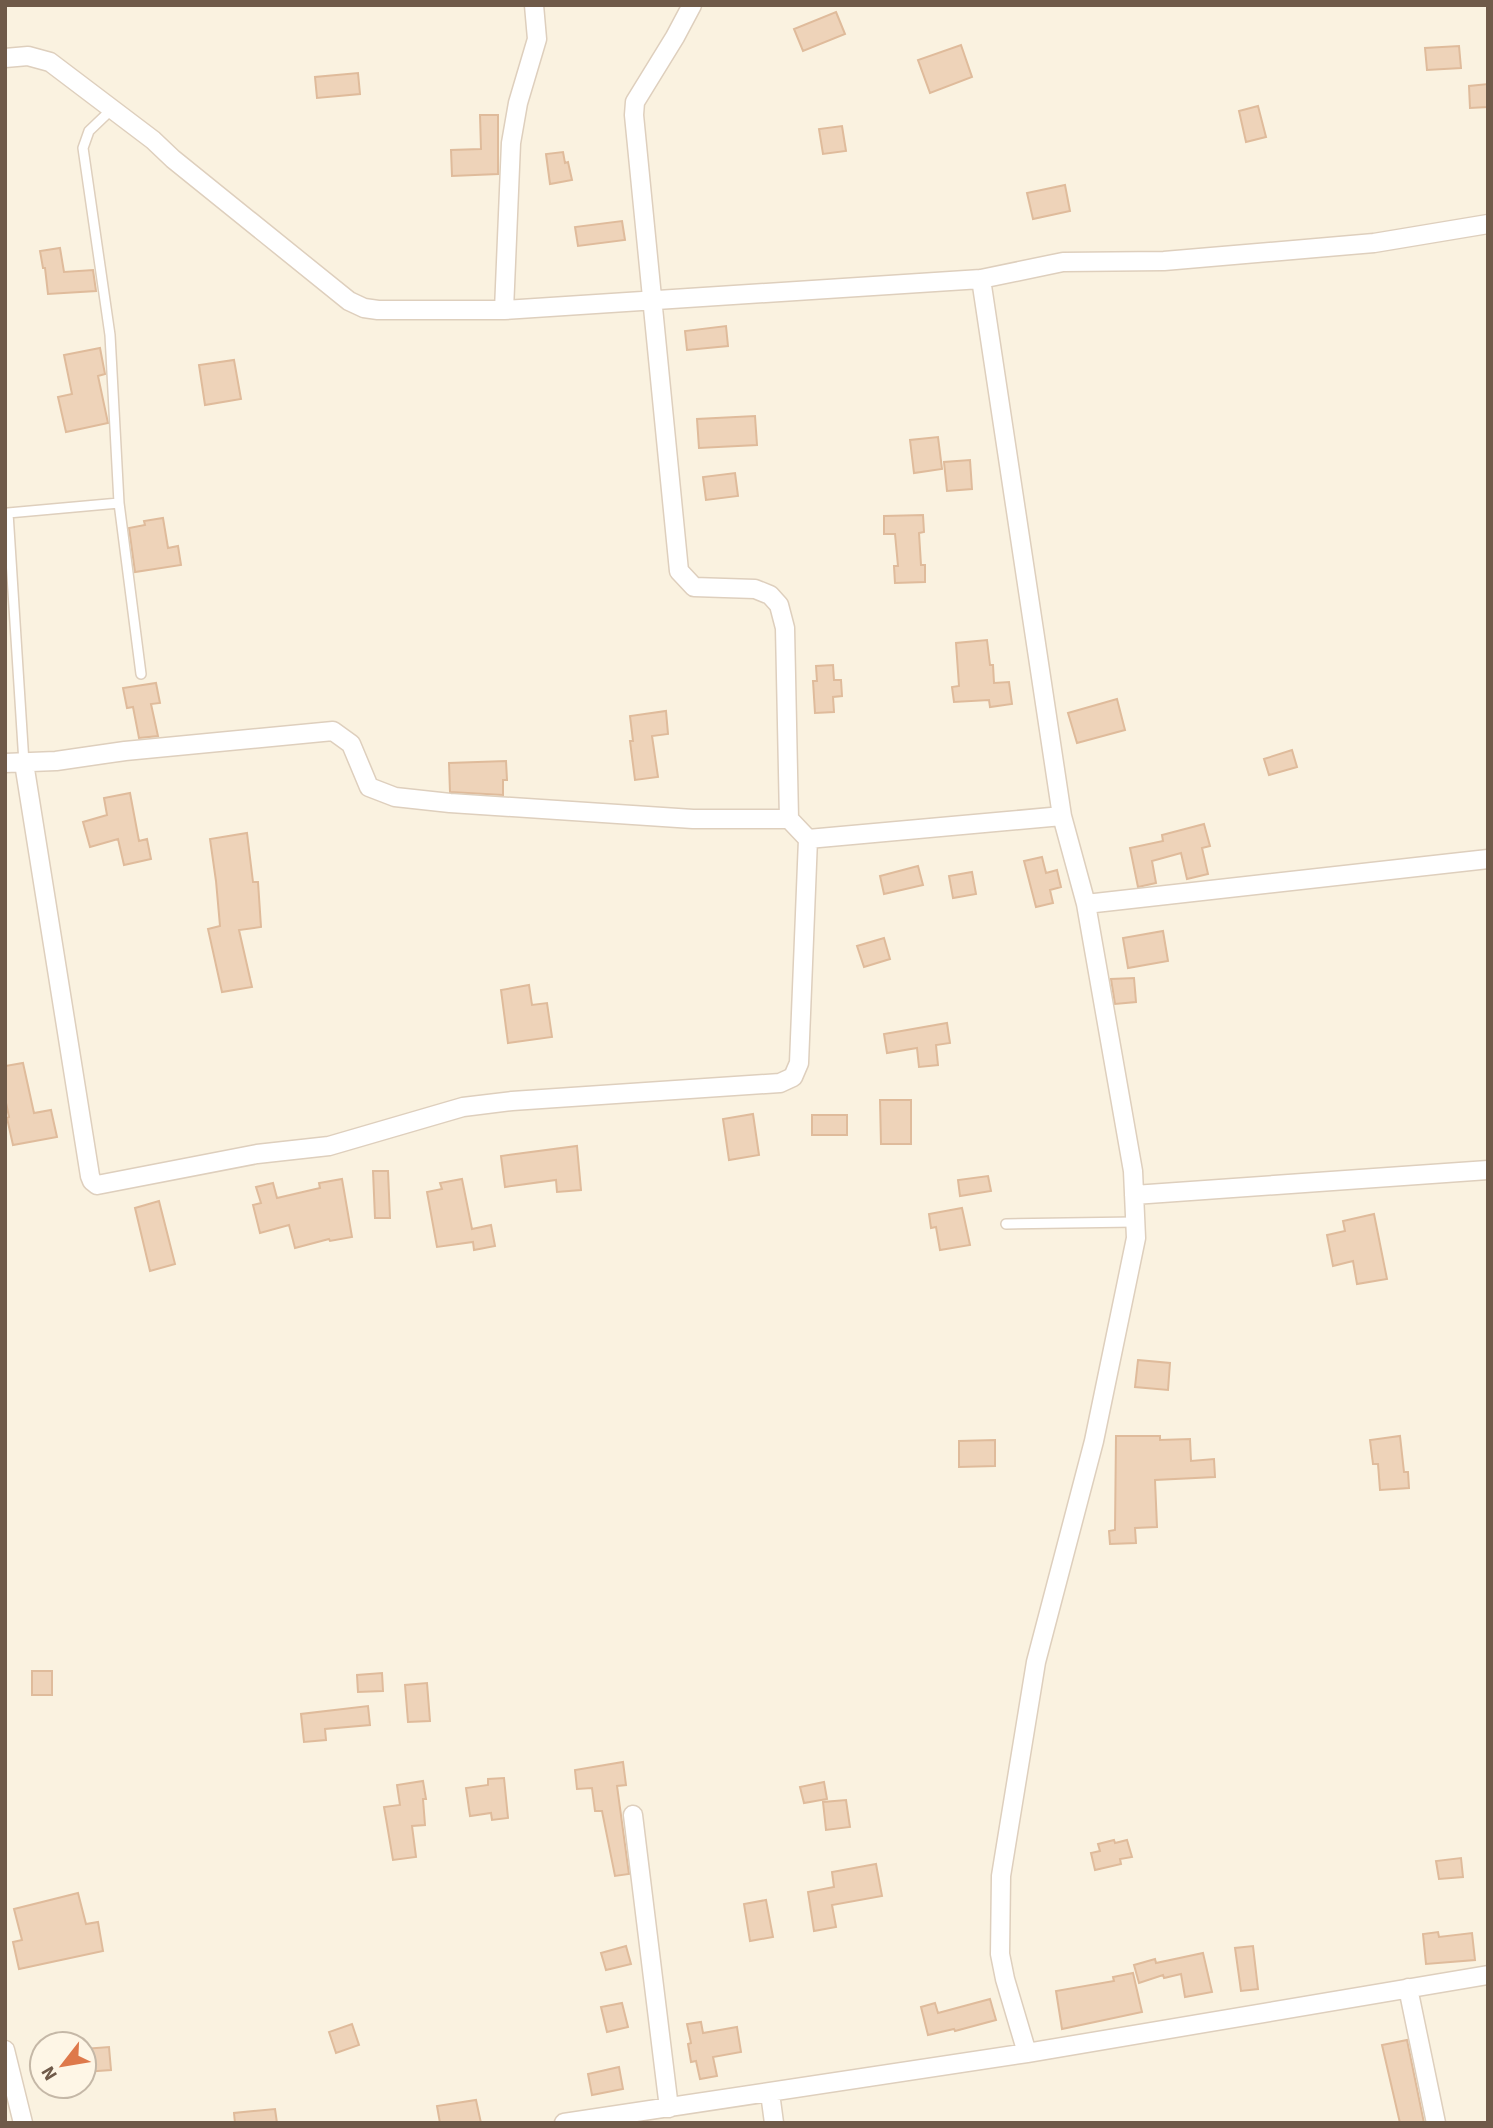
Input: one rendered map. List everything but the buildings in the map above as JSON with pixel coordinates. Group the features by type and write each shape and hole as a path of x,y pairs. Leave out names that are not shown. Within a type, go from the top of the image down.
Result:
{"street":[{"path":"504,310 511,143 518,103 537,39 534,5"},
{"path":"24,762 90,1175 97,1185 257,1154 329,1146 463,1107 512,1101 780,1083 793,1077 799,1063 808,839 789,819 785,628 779,605 770,595 755,589 694,587 678,571 650,300 635,102 692,5"},
{"path":"5,58 28,57 50,62 153,140 349,301 364,308 379,310 504,310 981,279 1063,262 1164,261 1374,243 1488,224"},
{"path":"981,279 1062,816 1086,904 1133,1171 1135,1222 1134,1251 1094,1441 1036,1662 1001,1876 1000,1954 1027,2053"},
{"path":"5,763 56,761 125,751 333,731 351,744 369,787 395,797 693,819 789,819"},
{"path":"808,839 1062,816"},
{"path":"1086,904 1488,859"},
{"path":"1134,1195 1488,1170"},
{"path":"633,1815 669,2108"},
{"path":"564,2123 1027,2053 1488,1975"},
{"path":"1408,1988 1436,2123"},
{"path":"5,2050 23,2123"},
{"path":"770,2093 774,2123"}],"lane":[{"path":"112,109 89,131 83,148 110,335 119,503 141,674"},
{"path":"24,762 8,513 119,503"},
{"path":"1006,1224 1135,1222"}]}
